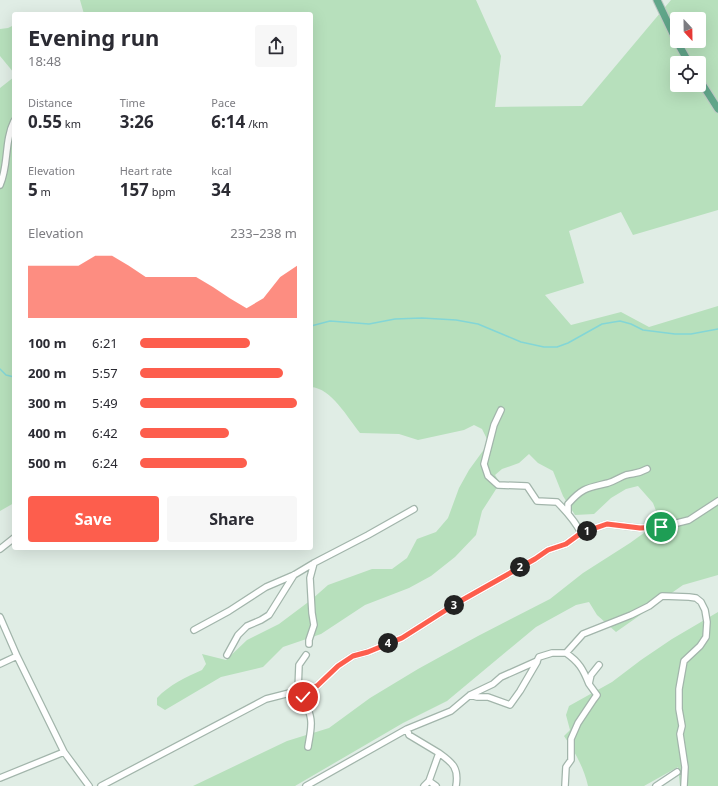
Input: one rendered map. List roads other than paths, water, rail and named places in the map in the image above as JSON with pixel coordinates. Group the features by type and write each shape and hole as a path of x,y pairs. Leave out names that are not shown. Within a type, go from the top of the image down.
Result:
{"main road":[{"path":"657,0 685,56"},
{"path":"706,90 718,109"}],"street":[{"path":"0,185 5,166 9,136 12,128"},
{"path":"502,410 494,426 484,464 488,476 498,485 527,486 537,501 557,502 576,523 581,533"},
{"path":"568,513 568,504 577,494 591,486 610,482 626,475 637,474 647,469"},
{"path":"101,786 266,700 317,686 338,666 353,656 368,652 402,638 457,603 535,559 548,550 566,544 581,533 607,524 640,528 661,527 689,520 718,501"},
{"path":"194,630 230,611 266,587 294,575 414,509"},
{"path":"0,549 12,540"},
{"path":"309,644 314,624 310,578 314,563"},
{"path":"227,655 238,635 247,626 269,615 294,575"},
{"path":"566,653 583,634 631,615 649,606 662,596 696,598 701,602 705,610 707,622 706,636 700,646 684,661 679,688 679,709 682,726 680,734 685,767 684,786"},
{"path":"0,617 17,656 64,752 89,786"},
{"path":"470,695 477,697 488,697 510,705 520,691 539,657 552,653 566,653 576,659 589,684 597,695 578,723 571,739 571,760 566,767 566,786"},
{"path":"306,655 299,665 298,690 303,697 310,716 311,725 308,747"},
{"path":"0,664 17,656"},
{"path":"306,786 313,785 407,729 450,711 470,695 493,684 501,677 537,661"},
{"path":"589,684 591,675 600,665"},
{"path":"407,729 408,735 426,744 452,763 457,777 456,786"},
{"path":"0,778 64,752"},
{"path":"424,786 428,781 439,753"},
{"path":"656,786 677,772"},
{"path":"428,781 436,786"}],"waterway":[{"path":"313,325 330,321 369,324 395,319 422,318 456,320 478,324 521,342 544,347 557,347 568,343 602,324 620,321 631,324 643,330 675,334 691,334 718,329"},
{"path":"0,369 6,375 12,376"}]}
